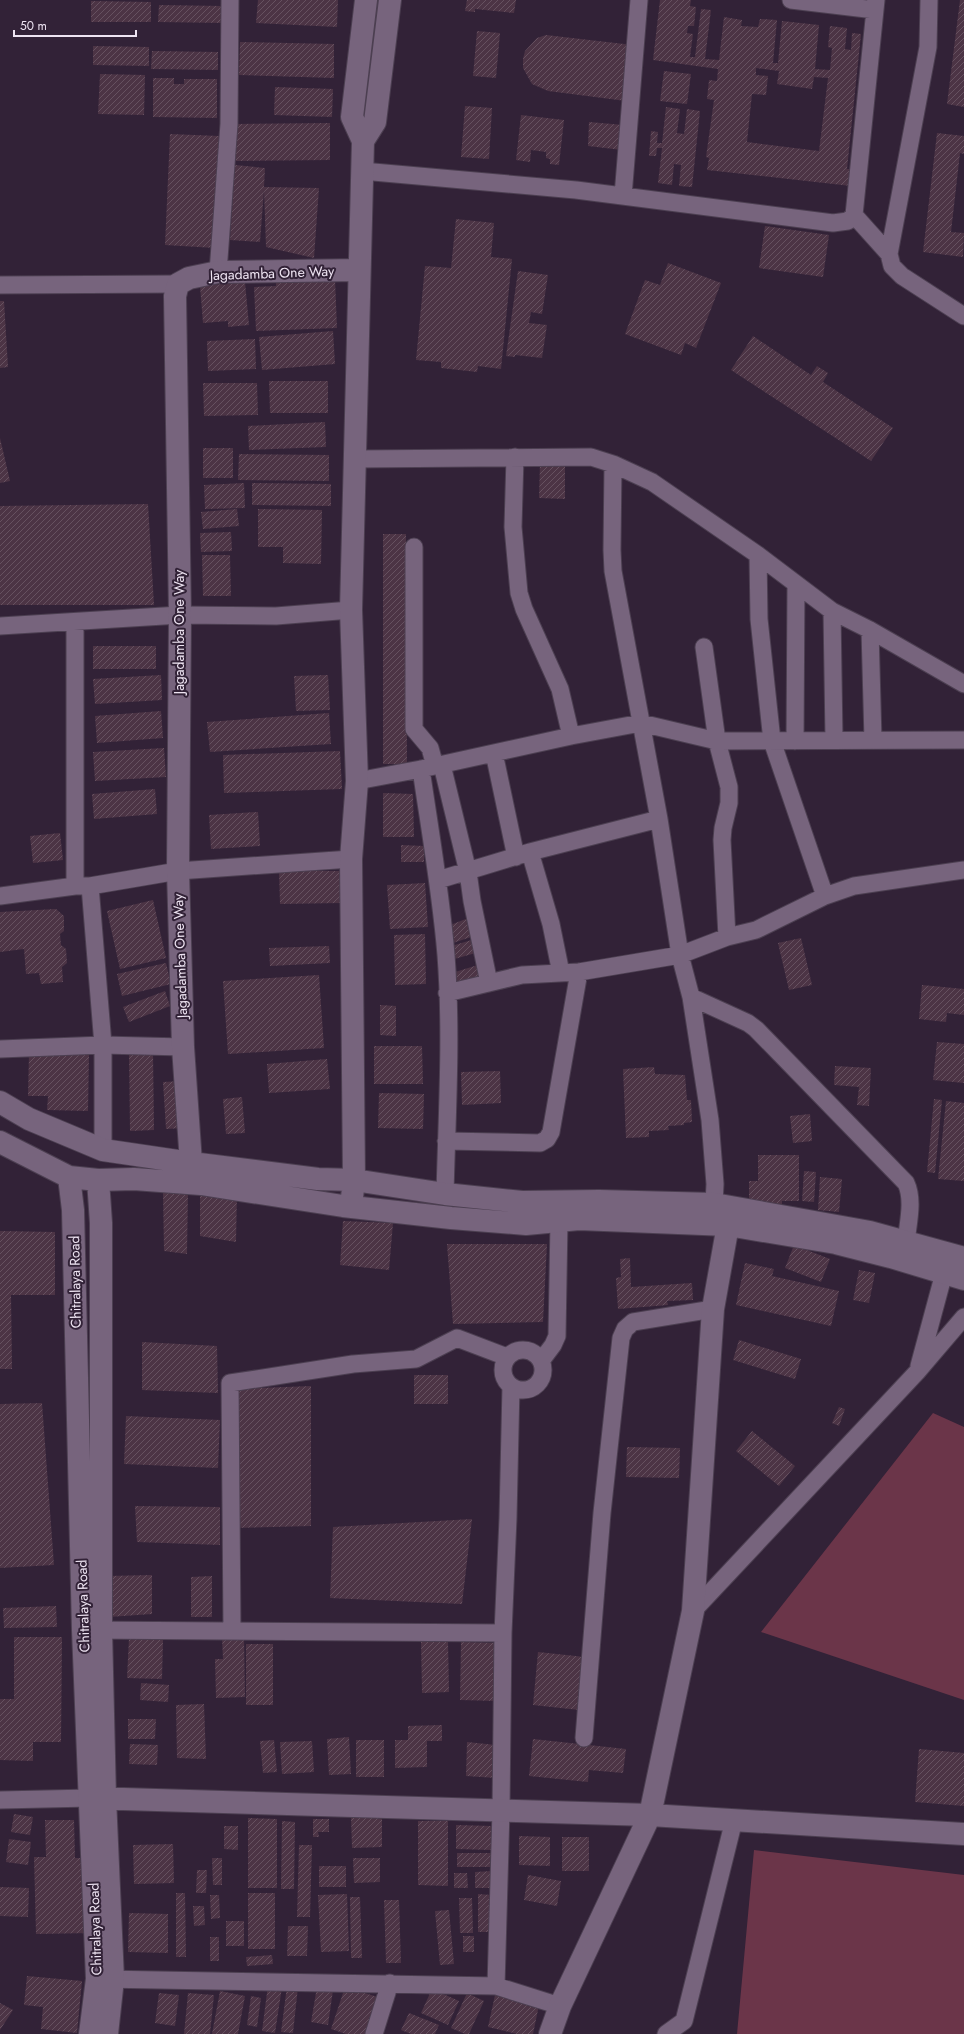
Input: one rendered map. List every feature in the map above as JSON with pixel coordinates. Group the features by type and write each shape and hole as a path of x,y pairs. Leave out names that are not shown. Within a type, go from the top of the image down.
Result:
{"main road":[{"path":"342,1205 344,1180 351,859 357,781 351,610 362,141 352,117 366,0"},
{"path":"362,141 375,122 390,0"},
{"name":"Jagadamba One Way","path":"191,1163 183,1047 178,871 180,616 175,296 178,284 189,278 218,272 359,270"},
{"path":"0,1102 29,1118 103,1150 191,1163 522,1202 599,1201 714,1204 870,1232 906,1242 952,1262 964,1279"},
{"path":"0,1142 69,1177 98,1180 134,1179 201,1184 342,1205 447,1218 526,1224 579,1220 728,1225 836,1243 891,1257 952,1262"},
{"name":"Chitralaya Road","path":"69,1177 73,1210 92,1630 97,1798 107,2034"},
{"name":"Chitralaya Road","path":"92,1630 101,1223 98,1180"},
{"path":"550,2034 560,2006 650,1815 693,1611 713,1309 728,1225"},
{"path":"97,1798 650,1815 964,1834"},
{"name":"Chitralaya Road","path":"90,2034 105,1979"}],"street":[{"path":"218,272 229,124 230,0"},
{"path":"623,196 639,0"},
{"path":"362,171 576,190 833,223 848,221 854,215 875,5 791,0"},
{"path":"929,0 928,46 889,254 892,266 902,276 964,316"},
{"path":"854,215 889,254"},
{"path":"0,285 178,284"},
{"path":"515,457 513,526 520,593 524,609 560,689 571,736"},
{"path":"355,459 591,457 613,464 652,482 758,555 832,611 870,630 964,684"},
{"path":"613,464 613,571 659,819 680,955 691,997 710,1120 715,1184 714,1204"},
{"path":"414,547 414,729 430,748 438,880 446,956 449,1034 445,1194"},
{"path":"758,555 759,619 772,741 825,896"},
{"path":"795,741 796,584"},
{"path":"0,626 180,616 276,616 351,610"},
{"path":"832,611 834,739"},
{"path":"75,622 83,886 103,1045 103,1150"},
{"path":"870,630 873,740"},
{"path":"704,647 717,741 729,787 729,803 723,828 722,840 727,937"},
{"path":"357,781 432,767 571,736 641,723 717,741 795,741 834,739 964,740"},
{"path":"494,753 523,854 551,924 561,973"},
{"path":"432,767 468,872 472,901 489,983"},
{"path":"438,880 523,854 659,819"},
{"path":"0,896 83,886 178,871 351,859"},
{"path":"447,993 522,975 579,972 680,955 727,937 756,930 825,896 854,886 964,870"},
{"path":"446,1141 540,1142 547,1139 551,1132 579,972"},
{"path":"691,997 748,1023 756,1029 906,1183 910,1191 906,1242"},
{"path":"0,1049 103,1045 183,1047"},
{"path":"511,1386 523,1390 536,1385 542,1374 541,1361 553,1345 557,1336 558,1221"},
{"path":"917,1372 952,1262"},
{"path":"584,1738 602,1513 621,1338 625,1329 633,1322 713,1309"},
{"path":"693,1611 917,1372 964,1317"},
{"path":"232,1630 230,1382 353,1364 416,1358 457,1338 507,1357"},
{"path":"496,1986 501,1810 503,1633 508,1518 511,1386 504,1376 503,1369 507,1357 512,1353 524,1350 531,1352 541,1361"},
{"path":"92,1630 503,1633"},
{"path":"0,1800 97,1798"},
{"path":"666,2034 687,2028 734,1820"},
{"path":"105,1979 496,1986 560,2006"},
{"path":"374,2034 390,1983"}],"shaded area":[{"path":"933,1413 964,1427 964,1700 761,1632"},
{"path":"754,1850 964,1875 964,2034 737,2034"}],"building":[{"path":"258,0 338,0 337,27 256,23"},
{"path":"467,0 516,0 514,13 475,9 475,12 465,11"},
{"path":"660,0 691,0 690,6 696,7 694,26 688,26 687,33 693,34 690,57 695,57 701,9 711,10 705,59 719,60 724,17 742,20 741,26 758,27 760,19 777,20 773,63 778,63 782,21 819,25 815,69 830,70 832,48 828,47 830,26 847,28 845,49 851,50 852,33 861,34 847,169 852,169 851,186 707,170 709,158 706,157 714,100 707,99 709,80 717,81 718,69 653,60","holes":["756,68 779,71 777,84 812,89 814,77 828,78 819,151 747,142 752,94 766,95 768,76 756,75"]},
{"path":"960,0 964,0 964,107 947,104"},
{"path":"91,1 151,2 151,22 91,22"},
{"path":"159,5 223,6 223,23 158,22"},
{"path":"477,31 500,33 496,78 473,76"},
{"path":"546,35 633,45 626,101 548,91 532,84 523,68 525,51 537,38"},
{"path":"240,42 334,44 334,78 239,75"},
{"path":"93,46 149,47 149,66 93,65"},
{"path":"152,51 218,52 218,70 151,69"},
{"path":"664,71 691,74 687,104 660,101"},
{"path":"100,74 145,75 144,115 98,114"},
{"path":"153,78 174,78 174,84 184,84 184,79 217,79 217,118 153,117"},
{"path":"275,87 333,89 332,117 274,115"},
{"path":"465,106 492,108 489,159 461,157"},
{"path":"666,107 680,109 677,133 684,134 687,109 700,111 692,187 679,186 681,165 674,164 672,185 658,183 662,148 657,148 656,156 649,156 651,131 658,132 657,143 662,143"},
{"path":"521,115 564,120 559,165 550,164 550,159 546,158 546,152 531,150 530,162 516,160"},
{"path":"589,122 624,125 622,150 588,146"},
{"path":"330,123 330,160 236,161 235,124"},
{"path":"937,133 964,136 964,154 960,153 951,232 964,233 963,257 923,252"},
{"path":"170,134 219,136 215,248 165,245"},
{"path":"235,165 265,168 264,187 319,188 314,258 266,247 264,190 260,242 230,240"},
{"path":"456,219 494,223 491,257 512,259 501,369 478,366 477,372 441,368 441,362 416,360 425,266 451,268"},
{"path":"765,226 829,235 823,277 759,268"},
{"path":"668,263 721,283 696,348 685,343 681,355 625,334 645,280 660,285"},
{"path":"518,271 548,275 542,314 531,312 529,323 547,325 542,358 515,355 515,357 506,356"},
{"path":"335,279 337,328 256,331 254,287 276,286 276,282"},
{"path":"245,282 249,325 228,327 228,321 203,323 200,286"},
{"path":"0,301 4,301 8,367 0,368"},
{"path":"333,331 335,364 262,370 259,337"},
{"path":"753,336 811,375 817,366 828,373 823,382 893,428 871,461 731,370"},
{"path":"255,339 256,369 208,371 207,341"},
{"path":"269,381 328,381 328,413 270,413"},
{"path":"203,383 257,383 258,415 204,416"},
{"path":"325,422 326,447 249,450 248,426"},
{"path":"0,438 10,481 0,483"},
{"path":"203,448 233,448 233,478 203,478"},
{"path":"239,454 329,455 329,481 238,480"},
{"path":"540,463 565,464 565,499 539,498"},
{"path":"244,483 245,508 205,509 204,485"},
{"path":"252,483 331,484 331,506 252,505"},
{"path":"148,504 154,605 0,605 0,506"},
{"path":"237,509 239,526 203,529 201,512"},
{"path":"258,509 322,510 321,564 283,563 283,547 258,547"},
{"path":"231,532 232,551 201,552 200,533"},
{"path":"383,534 406,534 407,764 383,764"},
{"path":"202,555 230,555 231,596 203,596"},
{"path":"93,646 156,646 156,669 93,669"},
{"path":"161,675 162,700 95,704 93,679"},
{"path":"328,675 330,710 296,711 294,676"},
{"path":"161,711 163,738 97,743 95,716"},
{"path":"329,713 331,744 210,752 207,722"},
{"path":"164,748 166,777 95,781 93,752"},
{"path":"340,751 342,789 224,793 223,755"},
{"path":"155,789 157,814 94,819 92,794"},
{"path":"383,793 413,794 414,837 383,837"},
{"path":"258,812 260,846 211,849 209,815"},
{"path":"60,833 63,860 33,863 30,836"},
{"path":"401,845 424,846 424,862 401,862"},
{"path":"279,871 341,871 342,903 280,904"},
{"path":"425,883 428,927 390,929 387,885"},
{"path":"153,900 166,958 120,969 107,911"},
{"path":"56,909 64,916 64,931 60,934 61,945 66,949 67,963 62,967 63,982 41,984 39,973 26,974 24,949 0,952 0,912"},
{"path":"471,917 477,935 450,944 445,927"},
{"path":"425,934 426,984 395,985 394,935"},
{"path":"801,938 812,985 789,990 778,943"},
{"path":"475,939 479,952 451,960 448,947"},
{"path":"329,946 330,963 270,966 269,948"},
{"path":"166,963 171,984 122,996 117,974"},
{"path":"481,964 486,979 457,988 452,973"},
{"path":"319,975 324,1048 228,1054 223,981"},
{"path":"922,985 964,989 964,1015 947,1013 946,1022 919,1019"},
{"path":"165,991 170,1006 129,1022 123,1007"},
{"path":"380,1005 396,1006 396,1036 380,1035"},
{"path":"937,1042 964,1044 964,1083 933,1080"},
{"path":"374,1046 422,1046 423,1084 374,1084"},
{"path":"153,1052 154,1130 130,1131 129,1053"},
{"path":"29,1053 89,1054 88,1111 47,1110 48,1096 28,1096"},
{"path":"327,1059 330,1089 269,1093 267,1064"},
{"path":"835,1066 871,1068 869,1106 857,1105 859,1087 834,1085"},
{"path":"654,1067 655,1074 685,1075 687,1100 691,1100 692,1122 684,1123 684,1125 668,1126 669,1130 649,1131 649,1137 626,1138 623,1069"},
{"path":"500,1071 501,1103 462,1105 461,1072"},
{"path":"182,1081 184,1128 166,1129 163,1082"},
{"path":"379,1093 424,1094 423,1129 378,1128"},
{"path":"242,1097 245,1133 226,1134 223,1099"},
{"path":"934,1099 942,1100 935,1173 927,1172"},
{"path":"946,1101 964,1103 964,1181 938,1179"},
{"path":"810,1114 812,1141 793,1143 790,1116"},
{"path":"758,1155 799,1155 799,1201 782,1201 782,1206 759,1205 759,1200 749,1200 749,1181 758,1181"},
{"path":"804,1171 816,1172 814,1202 802,1201"},
{"path":"820,1177 842,1179 839,1212 818,1210"},
{"path":"200,1189 237,1192 236,1242 200,1236"},
{"path":"188,1190 187,1254 164,1251 163,1191"},
{"path":"343,1221 393,1223 389,1270 340,1265"},
{"path":"0,1231 55,1232 55,1295 11,1295 12,1369 0,1369"},
{"path":"447,1244 547,1244 543,1322 453,1324"},
{"path":"794,1245 830,1259 821,1282 785,1268"},
{"path":"630,1258 631,1287 692,1283 693,1300 667,1301 668,1305 618,1309 616,1278 621,1277 620,1259"},
{"path":"745,1263 774,1269 772,1276 839,1291 831,1326 736,1305"},
{"path":"859,1270 875,1273 869,1303 853,1300"},
{"path":"739,1340 801,1359 795,1379 733,1360"},
{"path":"142,1342 217,1346 218,1393 142,1390"},
{"path":"414,1375 448,1375 448,1404 414,1404"},
{"path":"311,1386 311,1526 234,1528 236,1389"},
{"path":"42,1403 54,1565 0,1568 0,1404"},
{"path":"839,1407 845,1409 839,1426 832,1423"},
{"path":"126,1416 220,1420 218,1468 124,1464"},
{"path":"752,1431 795,1466 779,1486 736,1451"},
{"path":"627,1447 680,1448 679,1478 626,1477"},
{"path":"135,1506 220,1507 220,1545 137,1542"},
{"path":"472,1519 462,1604 330,1598 333,1527"},
{"path":"152,1575 152,1614 109,1617 107,1576"},
{"path":"212,1576 212,1617 191,1617 191,1577"},
{"path":"56,1606 57,1627 4,1628 3,1608"},
{"path":"14,1637 62,1637 61,1742 33,1742 33,1761 0,1760 0,1699 14,1699"},
{"path":"244,1637 245,1697 216,1698 215,1659 223,1659 222,1638"},
{"path":"129,1638 163,1640 162,1679 127,1678"},
{"path":"421,1641 448,1641 449,1692 422,1693"},
{"path":"461,1642 497,1643 496,1701 460,1700"},
{"path":"246,1644 273,1644 273,1705 246,1705"},
{"path":"538,1652 585,1657 579,1710 533,1705"},
{"path":"141,1683 169,1685 168,1702 140,1700"},
{"path":"204,1704 206,1759 177,1758 176,1705"},
{"path":"128,1719 156,1719 155,1739 128,1739"},
{"path":"442,1725 442,1741 427,1741 427,1767 395,1768 395,1740 408,1740 408,1726"},
{"path":"349,1737 351,1774 329,1775 327,1739"},
{"path":"533,1739 626,1749 623,1773 589,1770 588,1782 529,1776"},
{"path":"274,1740 277,1772 263,1773 260,1741"},
{"path":"356,1740 384,1740 384,1777 356,1777"},
{"path":"312,1741 314,1772 282,1774 280,1742"},
{"path":"467,1742 496,1745 496,1778 466,1776"},
{"path":"130,1744 158,1745 157,1765 129,1764"},
{"path":"919,1749 964,1753 964,1806 915,1802"},
{"path":"14,1814 33,1817 30,1835 11,1832"},
{"path":"382,1816 382,1847 352,1848 351,1817"},
{"path":"248,1818 277,1819 277,1888 248,1888"},
{"path":"313,1819 329,1819 329,1832 318,1832 319,1837 313,1837"},
{"path":"45,1820 74,1820 75,1858 91,1858 93,1933 36,1934 34,1857 46,1857"},
{"path":"282,1821 295,1822 294,1889 281,1889"},
{"path":"418,1821 448,1821 448,1886 418,1885"},
{"path":"456,1825 492,1826 491,1850 456,1849"},
{"path":"224,1826 238,1826 238,1850 224,1849"},
{"path":"519,1836 550,1837 550,1866 519,1865"},
{"path":"562,1837 589,1837 589,1871 562,1871"},
{"path":"9,1839 31,1842 28,1865 6,1862"},
{"path":"173,1844 174,1883 134,1884 133,1845"},
{"path":"299,1845 312,1845 310,1917 297,1917"},
{"path":"457,1853 493,1853 493,1867 457,1867"},
{"path":"212,1858 222,1858 222,1885 213,1885"},
{"path":"353,1858 380,1858 380,1882 354,1883"},
{"path":"319,1866 346,1866 346,1887 319,1887"},
{"path":"197,1870 207,1870 206,1893 196,1893"},
{"path":"492,1871 493,1888 475,1888 475,1872"},
{"path":"454,1873 467,1873 468,1888 454,1888"},
{"path":"528,1875 561,1881 557,1906 524,1900"},
{"path":"0,1887 29,1888 28,1917 0,1916"},
{"path":"176,1893 185,1893 186,1957 176,1957"},
{"path":"248,1893 275,1893 275,1949 248,1949"},
{"path":"347,1894 349,1951 321,1952 318,1895"},
{"path":"478,1894 492,1895 492,1932 478,1932"},
{"path":"210,1895 219,1895 220,1918 211,1919"},
{"path":"350,1897 360,1897 362,1958 351,1958"},
{"path":"459,1898 472,1898 473,1933 460,1933"},
{"path":"384,1900 399,1900 401,1963 386,1963"},
{"path":"193,1906 204,1906 205,1925 194,1926"},
{"path":"449,1910 454,1964 440,1965 435,1911"},
{"path":"129,1913 168,1914 168,1953 128,1952"},
{"path":"226,1921 244,1921 244,1946 226,1946"},
{"path":"288,1926 308,1926 307,1956 287,1956"},
{"path":"463,1936 474,1936 474,1952 463,1952"},
{"path":"210,1937 219,1937 219,1961 210,1961"},
{"path":"272,1955 273,1964 247,1966 246,1957"},
{"path":"27,1976 82,1981 77,2033 41,2029 43,2007 24,2005"},
{"path":"268,1985 282,1987 275,2033 262,2031"},
{"path":"287,1986 298,1987 293,2033 281,2032"},
{"path":"317,1987 333,1990 328,2025 311,2022"},
{"path":"345,1987 381,1998 369,2034 346,2034 331,2029"},
{"path":"432,1989 459,2001 448,2025 421,2013"},
{"path":"220,1991 245,1996 238,2034 212,2034"},
{"path":"159,1993 179,1995 175,2026 155,2023"},
{"path":"188,1993 214,1995 210,2034 184,2034"},
{"path":"467,1993 484,2001 469,2034 465,2034 451,2028"},
{"path":"495,1995 539,2005 533,2034 517,2034 488,2027"},
{"path":"251,1996 261,1998 257,2027 247,2025"},
{"path":"0,2003 13,2010 0,2030"},
{"path":"409,2013 439,2025 435,2034 411,2034 401,2030"}]}
